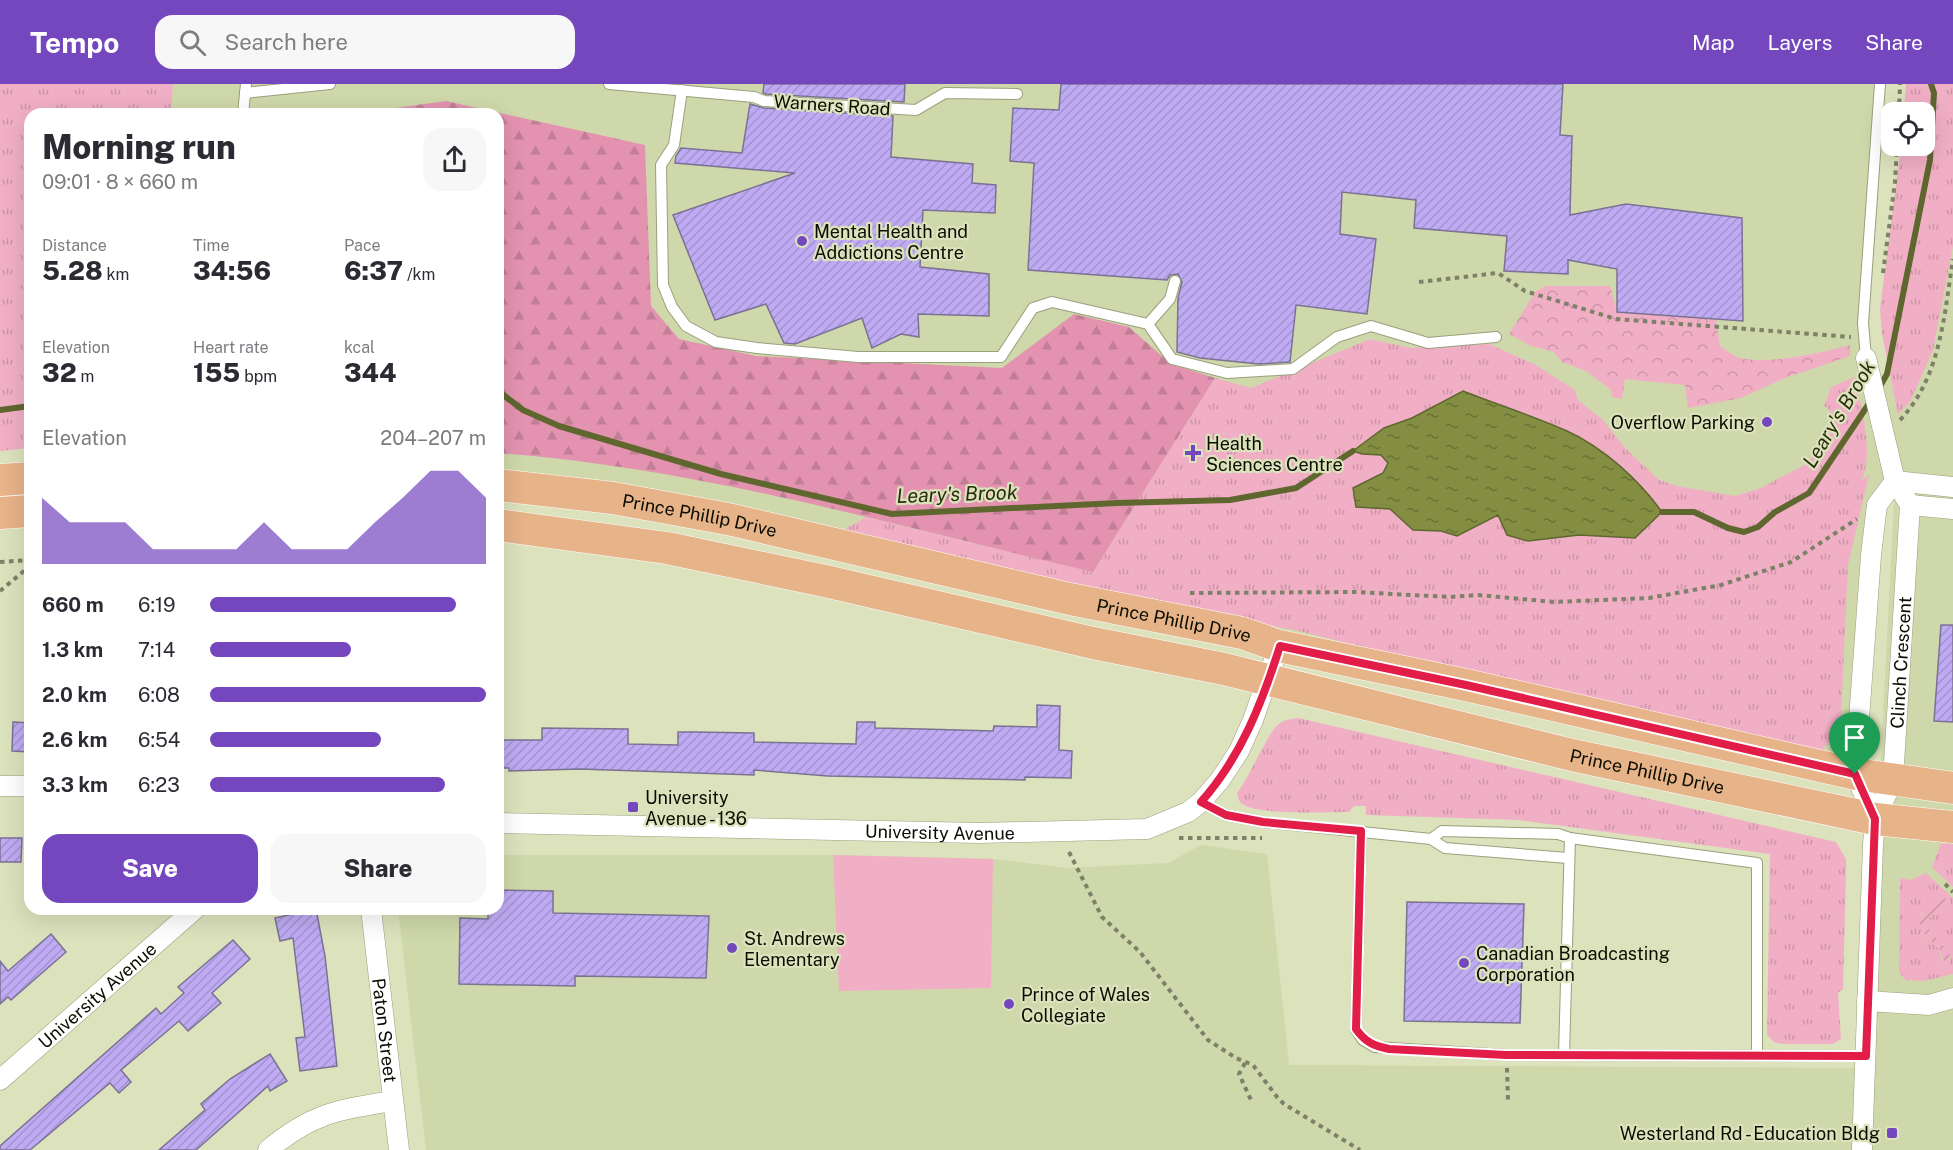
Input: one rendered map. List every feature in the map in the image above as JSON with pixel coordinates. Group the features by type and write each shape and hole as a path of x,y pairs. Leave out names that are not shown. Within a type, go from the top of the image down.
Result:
{"main road":[{"path":"0,480 24,478"},
{"name":"Prince Phillip Drive","path":"504,486 613,498 728,519 1070,599 1242,633 1280,646 1466,685 1855,774 1953,788"},
{"path":"0,513 24,511"},
{"name":"Prince Phillip Drive","path":"504,526 667,548 1269,680 1572,755 1875,819 1953,827"}],"street":[{"path":"1866,358 1889,424 1895,481 1910,505 1953,509"},
{"path":"1895,481 1953,488"},
{"name":"Clinch Crescent","path":"1875,819 1855,774 1877,505 1895,481"},
{"name":"Clinch Crescent","path":"1875,819 1893,780 1910,505"},
{"name":"University Avenue","path":"504,823 968,832 1094,832 1147,829 1188,812 1201,802 1220,780 1239,751 1269,680 1280,646"},
{"path":"0,786 24,786"},
{"path":"1862,1150 1875,819"},
{"name":"University Avenue","path":"0,1080 188,915"},
{"name":"Paton Street","path":"372,915 399,1150"},
{"path":"1867,1002 1929,1005 1953,998"},
{"path":"268,1150 308,1120 330,1112 392,1101"}],"lane":[{"path":"244,108 246,88 330,84"},
{"name":"Warners Road","path":"609,84 754,97 764,101 916,110 945,93 1017,94"},
{"path":"1866,358 1863,338 1880,84"},
{"path":"682,90 674,145 661,165 663,285 672,307 686,326 716,342 858,357 1001,357 1033,308 1052,302 1148,324 1172,359 1227,373 1293,369 1337,337 1371,326 1428,343 1496,337"},
{"path":"1148,324 1170,299 1175,281"},
{"path":"1201,802 1226,815 1254,820 1431,839 1445,848 1568,858"},
{"path":"1361,831 1356,1029 1364,1040 1375,1047 1506,1055 1866,1056"},
{"path":"1431,839 1442,831 1558,834 1570,838 1757,863 1757,1056"},
{"path":"1564,1055 1570,838"}],"path":[{"path":"1899,102 1900,84"},
{"path":"1883,277 1896,156"},
{"path":"1889,424 1914,405 1937,355 1953,259"},
{"path":"1419,282 1497,273 1525,291 1616,319 1863,338"},
{"path":"1190,593 1345,591 1450,597 1478,595 1554,602 1649,598 1721,585 1791,562 1860,517"},
{"path":"0,562 24,561"},
{"path":"0,591 24,571"},
{"path":"1069,852 1102,917 1140,952 1208,1040 1252,1065 1284,1104 1360,1150"},
{"path":"1945,884 1953,892"},
{"path":"1506,1055 1508,1101"},
{"path":"1245,1063 1239,1074 1251,1100"}],"shaded area":[{"name":"Health Sciences Centre","path":"173,84 1880,84 1863,323 1875,395 1887,374 1915,235 1953,84 1953,1150 426,1150 399,915 504,915 504,855 833,855 993,859 1066,868 1168,863 1201,845 1267,854 1289,1065 1865,1068 1895,482 1877,505 1855,774 1466,685 504,488 504,108 171,108"}],"green space":[{"path":"0,84 173,84 171,108 24,108 24,449 0,451"},
{"path":"1906,84 1953,84 1953,246 1933,350 1910,402 1898,414 1882,334 1880,309 1900,156 1935,156 1935,102 1905,102"},
{"path":"446,101 478,108 395,108"},
{"path":"504,114 645,145 651,306 679,339 756,356 1002,368 1074,314 1129,327 1171,364 1215,378 1093,572 798,501 649,471 504,454"},
{"path":"1546,286 1610,286 1617,312 1716,319 1720,346 1740,358 1780,359 1850,345 1850,356 1785,378 1741,398 1688,408 1685,385 1625,379 1622,399 1612,397 1611,390 1586,371 1562,362 1554,352 1531,346 1509,334 1536,291"},
{"path":"1370,339 1410,348 1489,344 1536,365 1575,390 1578,400 1604,421 1624,447 1659,480 1677,486 1735,496 1761,488 1806,464 1830,433 1829,409 1824,406 1831,387 1855,377 1867,442 1862,480 1869,475 1848,565 1840,737 1823,747 1827,753 1426,663 1299,631 1096,592 842,531 866,517 1093,572 1215,378 1251,388"},
{"path":"1298,718 1836,842 1846,859 1843,989 1838,993 1841,1039 1833,1044 1782,1044 1774,1042 1767,1035 1770,854 1519,820 1366,815 1366,806 1354,806 1349,812 1274,811 1247,806 1240,802 1237,793 1270,735 1282,722"},
{"path":"1941,843 1953,844 1953,887 1932,867"},
{"path":"833,855 993,859 991,988 839,991"},
{"path":"1926,873 1953,898 1953,974 1924,981 1909,980 1908,982 1899,973 1900,878 1911,880","holes":["1945,898 1950,904 1927,919 1926,926 1950,955 1951,960 1942,961 1939,949 1926,938 1921,914"]},
{"path":"1946,898 1950,900 1950,904 1927,919 1926,926 1950,955 1950,965 1946,966 1939,949 1927,938 1919,923 1926,908"}],"water":[{"path":"1463,391 1542,420 1581,438 1620,466 1643,488 1662,512 1635,538 1579,535 1528,541 1507,535 1498,515 1457,536 1441,531 1413,530 1390,509 1356,507 1353,488 1383,473 1388,463 1381,455 1353,451 1384,428 1412,418"}],"building":[{"path":"764,84 905,84 904,102 766,94 763,93"},
{"path":"1061,84 1563,84 1560,135 1572,136 1570,215 1626,204 1742,218 1743,321 1617,312 1617,269 1568,260 1568,274 1504,271 1507,236 1414,228 1416,200 1342,192 1340,234 1376,239 1367,314 1296,305 1290,362 1259,364 1200,358 1177,352 1178,298 1182,282 1178,274 1170,275 1167,280 1028,270 1034,163 1010,161 1013,108 1059,110"},
{"name":"Mental Health and Addictions Centre","path":"750,104 764,108 893,116 891,157 973,164 972,183 996,185 995,213 923,210 920,267 989,274 989,316 918,314 919,337 901,334 872,348 862,318 795,344 784,343 766,304 715,320 673,215 795,173 675,163 676,156 681,148 742,153"},
{"path":"1941,625 1953,625 1953,722 1934,721"},
{"path":"1037,705 1060,706 1059,750 1072,751 1071,778 1025,777 1025,780 828,776 754,770 754,775 580,769 509,771 509,768 504,768 504,740 542,740 542,728 628,729 628,744 678,745 678,732 754,733 754,742 856,744 857,722 875,722 875,728 993,731 994,726 1037,727"},
{"path":"13,722 24,723 24,752 12,751"},
{"path":"0,838 22,838 21,862 0,862"},
{"path":"504,890 553,891 553,913 709,916 706,978 575,976 575,986 459,984 460,918 488,919 488,915 504,915"},
{"name":"Canadian Broadcasting Corporation","path":"1407,902 1524,904 1520,1023 1404,1021"},
{"path":"289,915 317,915 325,956 337,1066 300,1071 296,1038 305,1037 293,938 280,941 275,918"},
{"path":"51,934 66,952 11,1000 8,997 0,1004 0,961 8,971"},
{"path":"233,940 250,959 212,993 221,1003 188,1031 179,1021 121,1070 131,1082 119,1093 110,1083 30,1150 0,1150 0,1146 156,1008 161,1014 184,993 178,987"},
{"path":"270,1054 287,1081 270,1091 268,1086 196,1150 159,1150 205,1110 201,1104 230,1079"}],"waterway":[{"name":"Leary's Brook","path":"1879,388 1887,374 1930,160 1934,93 1931,84"},
{"name":"Leary's Brook","path":"504,396 523,410 559,426 721,474 892,514 1230,500 1296,488 1353,451"},
{"name":"Leary's Brook","path":"1662,512 1694,512 1728,528 1744,532 1758,527 1775,512 1809,493 1872,399"},
{"name":"Leary's Brook","path":"0,410 24,407"}],"place":[{"name":"Mental Health and Addictions Centre","path":"802,241"},
{"name":"Overflow Parking","path":"1767,422"},
{"name":"Health Sciences Centre","path":"1193,453"},
{"name":"University Avenue - 136","path":"633,807"},
{"name":"St. Andrews Elementary","path":"732,948"},
{"name":"Canadian Broadcasting Corporation","path":"1464,963"},
{"name":"Prince of Wales Collegiate","path":"1009,1004"},
{"name":"Westerland Rd - Education Bldg","path":"1892,1133"}],"route":[{"path":"1280,646 1466,685 1855,774 1875,819 1866,1056 1506,1055 1375,1047 1364,1040 1356,1029 1361,831 1263,822 1226,815 1201,802 1220,780 1239,751 1260,704 1280,646"}]}
